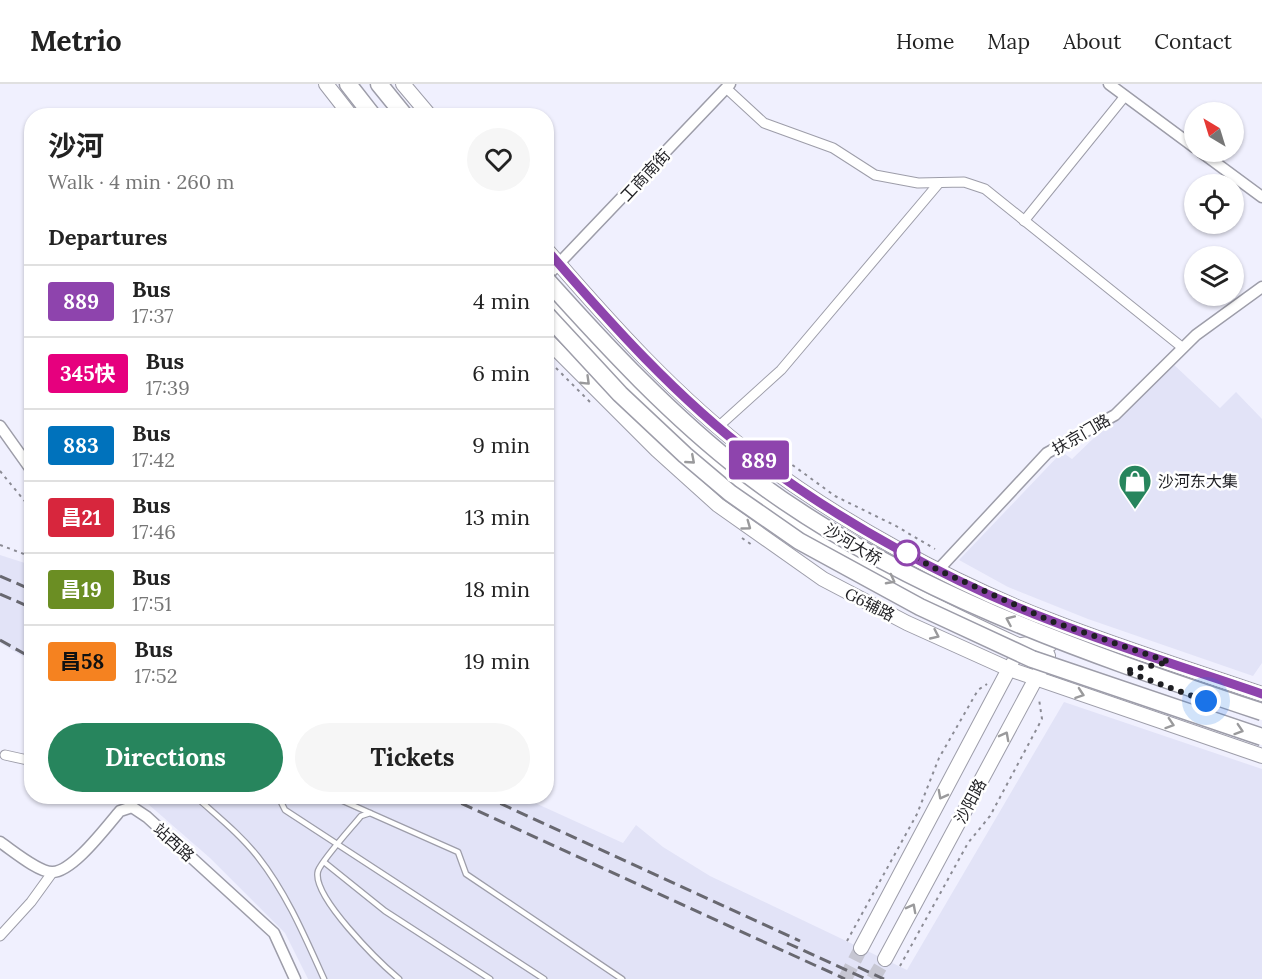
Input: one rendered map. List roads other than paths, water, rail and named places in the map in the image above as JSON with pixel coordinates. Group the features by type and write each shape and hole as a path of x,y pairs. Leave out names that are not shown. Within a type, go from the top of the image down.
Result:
{"highway":[{"path":"348,84 367,108"},
{"path":"379,84 398,108"},
{"name":"沙河大桥","path":"554,287 588,326 700,435 745,473 870,555 931,586 1042,635 1262,712"},
{"name":"沙河大桥","path":"554,323 620,394 685,454 730,493 799,541 920,607 1032,659 1262,737"}],"main road":[{"path":"326,84 346,108"},
{"path":"403,84 423,108"},
{"path":"554,258 645,359 755,458 802,489 938,570 1051,621 1262,694"},
{"name":"G6辅路","path":"554,347 657,450 718,505 790,558 823,579 890,614 1009,669 1262,756"},
{"path":"1041,641 1048,656"},
{"path":"1009,669 1022,644 1041,641 1226,708 1262,700"},
{"name":"沙阳路","path":"885,959 1048,656"},
{"path":"1125,671 1169,662"},
{"name":"沙阳路","path":"861,948 1009,669"}],"street":[{"path":"1109,84 1184,140"},
{"path":"728,86 764,123 833,148 875,175 897,181 964,182 985,189 1183,348"},
{"name":"工商南街","path":"554,271 728,86"},
{"path":"1024,221 1125,96"},
{"path":"1215,162 1262,197"},
{"path":"718,426 781,370 939,183"},
{"name":"扶京门路","path":"938,570 1047,453 1115,415 1196,335 1262,286"},
{"path":"554,306 669,423 761,500 863,565 1022,644 1048,656 1187,706 1215,739"},
{"path":"0,426 3,439 24,462"},
{"path":"5,755 24,759"},
{"name":"站西路","path":"52,873 65,869 128,804"},
{"name":"站西路","path":"132,804 274,933 295,979"},
{"path":"0,842 52,873 31,902 0,936"}],"lane":[{"path":"204,804 237,833 283,894 324,979"},
{"path":"284,804 285,810 544,979"},
{"path":"350,804 458,852 466,874 622,979"},
{"path":"370,813 361,816 324,862 319,869 317,880 349,930 371,955 399,979"},
{"path":"324,862 385,911 490,979"}],"tunnel":[{"path":"845,979 861,948"},
{"path":"873,979 885,959"}],"railway":[{"path":"0,576 24,586"},
{"path":"0,594 24,604"},
{"path":"0,640 24,654"},
{"path":"462,804 845,979"},
{"path":"501,804 800,941"},
{"path":"787,943 866,979"},
{"path":"858,967 884,979"}],"place":[{"name":"沙河东大集","path":"1135,510"}]}
